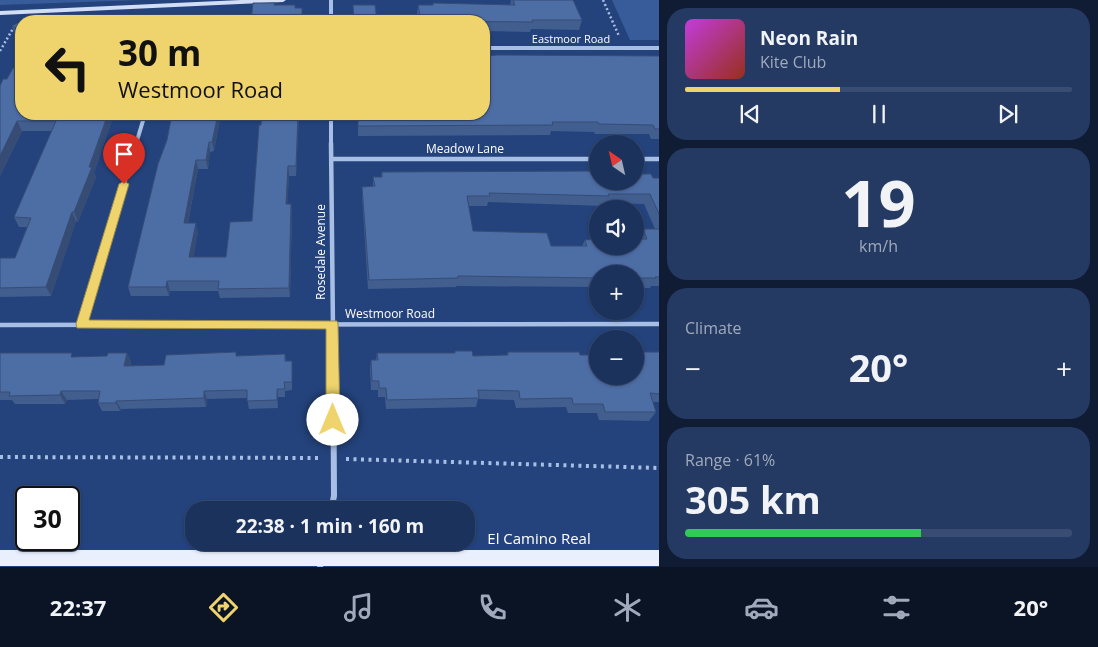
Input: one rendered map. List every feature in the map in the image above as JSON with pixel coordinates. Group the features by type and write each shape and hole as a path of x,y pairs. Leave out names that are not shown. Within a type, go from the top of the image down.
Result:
{"main road":[{"name":"El Camino Real","path":"0,553 29,557"},
{"name":"El Camino Real","path":"0,558 271,559 323,556 659,558"}],"street":[{"path":"0,13 283,0"},
{"path":"330,0 330,15"},
{"name":"Eastmoor Road","path":"490,48 659,48"},
{"path":"82,324 143,120"},
{"name":"Rosedale Avenue","path":"331,120 333,501"},
{"name":"Meadow Lane","path":"332,159 589,159"},
{"path":"644,159 659,159"},
{"name":"Westmoor Road","path":"0,324 659,324"}],"path":[{"path":"603,0 625,48"},
{"path":"0,51 15,24"}],"shaded area":[{"path":"0,0 140,0 0,5"},
{"path":"612,0 659,0 659,40 630,40"}],"building":[{"path":"513,0 573,0 582,20 490,22 490,15 420,15 418,5 433,5 433,3 515,5"},
{"path":"253,3 295,5 295,8 302,8 302,15 252,15"},
{"path":"353,5 375,5 376,15 354,15"},
{"path":"490,56 659,56 659,129 655,129 653,125 599,124 598,122 552,122 553,125 358,126 358,120 490,120"},
{"path":"13,68 15,68 15,120 106,120 89,167 92,167 74,212 72,212 46,287 0,288 0,258 15,258 31,218 14,217 56,121 17,121 0,156 0,86 3,79 7,79"},
{"path":"171,120 217,120 212,142 209,142 206,160 196,160 184,223 196,223 189,257 226,257 230,222 252,221 259,125 261,125 261,120 298,120 296,166 288,166 286,204 291,204 289,288 218,289 219,281 167,281 166,287 128,287 158,164 167,140"},
{"path":"589,171 589,190 644,190 644,174 651,174 653,178 659,178 659,214 650,194 608,194 609,196 489,193 490,196 467,196 473,231 547,233 551,246 587,246 585,240 589,240 589,255 644,255 644,239 647,239 644,229 659,229 659,277 644,278 644,265 589,265 589,278 458,276 458,278 369,280 362,187 375,186 373,177 382,177 382,172"},
{"path":"455,351 472,351 473,356 508,355 508,352 579,352 580,355 589,355 589,385 644,385 644,352 659,352 659,394 650,393 656,412 605,412 603,404 573,404 572,398 520,399 519,391 478,390 479,398 387,400 386,388 379,388 379,381 372,381 371,360 378,360 377,353 455,353"},
{"path":"236,352 236,356 285,354 285,361 292,361 292,382 284,382 285,389 277,389 277,400 247,401 247,390 204,391 204,398 116,401 116,403 98,403 100,391 61,391 60,395 9,396 10,392 0,392 0,353 72,353 71,357 107,356 108,353 127,353 124,366 164,365 166,355"}],"route":[{"path":"124,184 82,324 332,324 333,420"}]}
